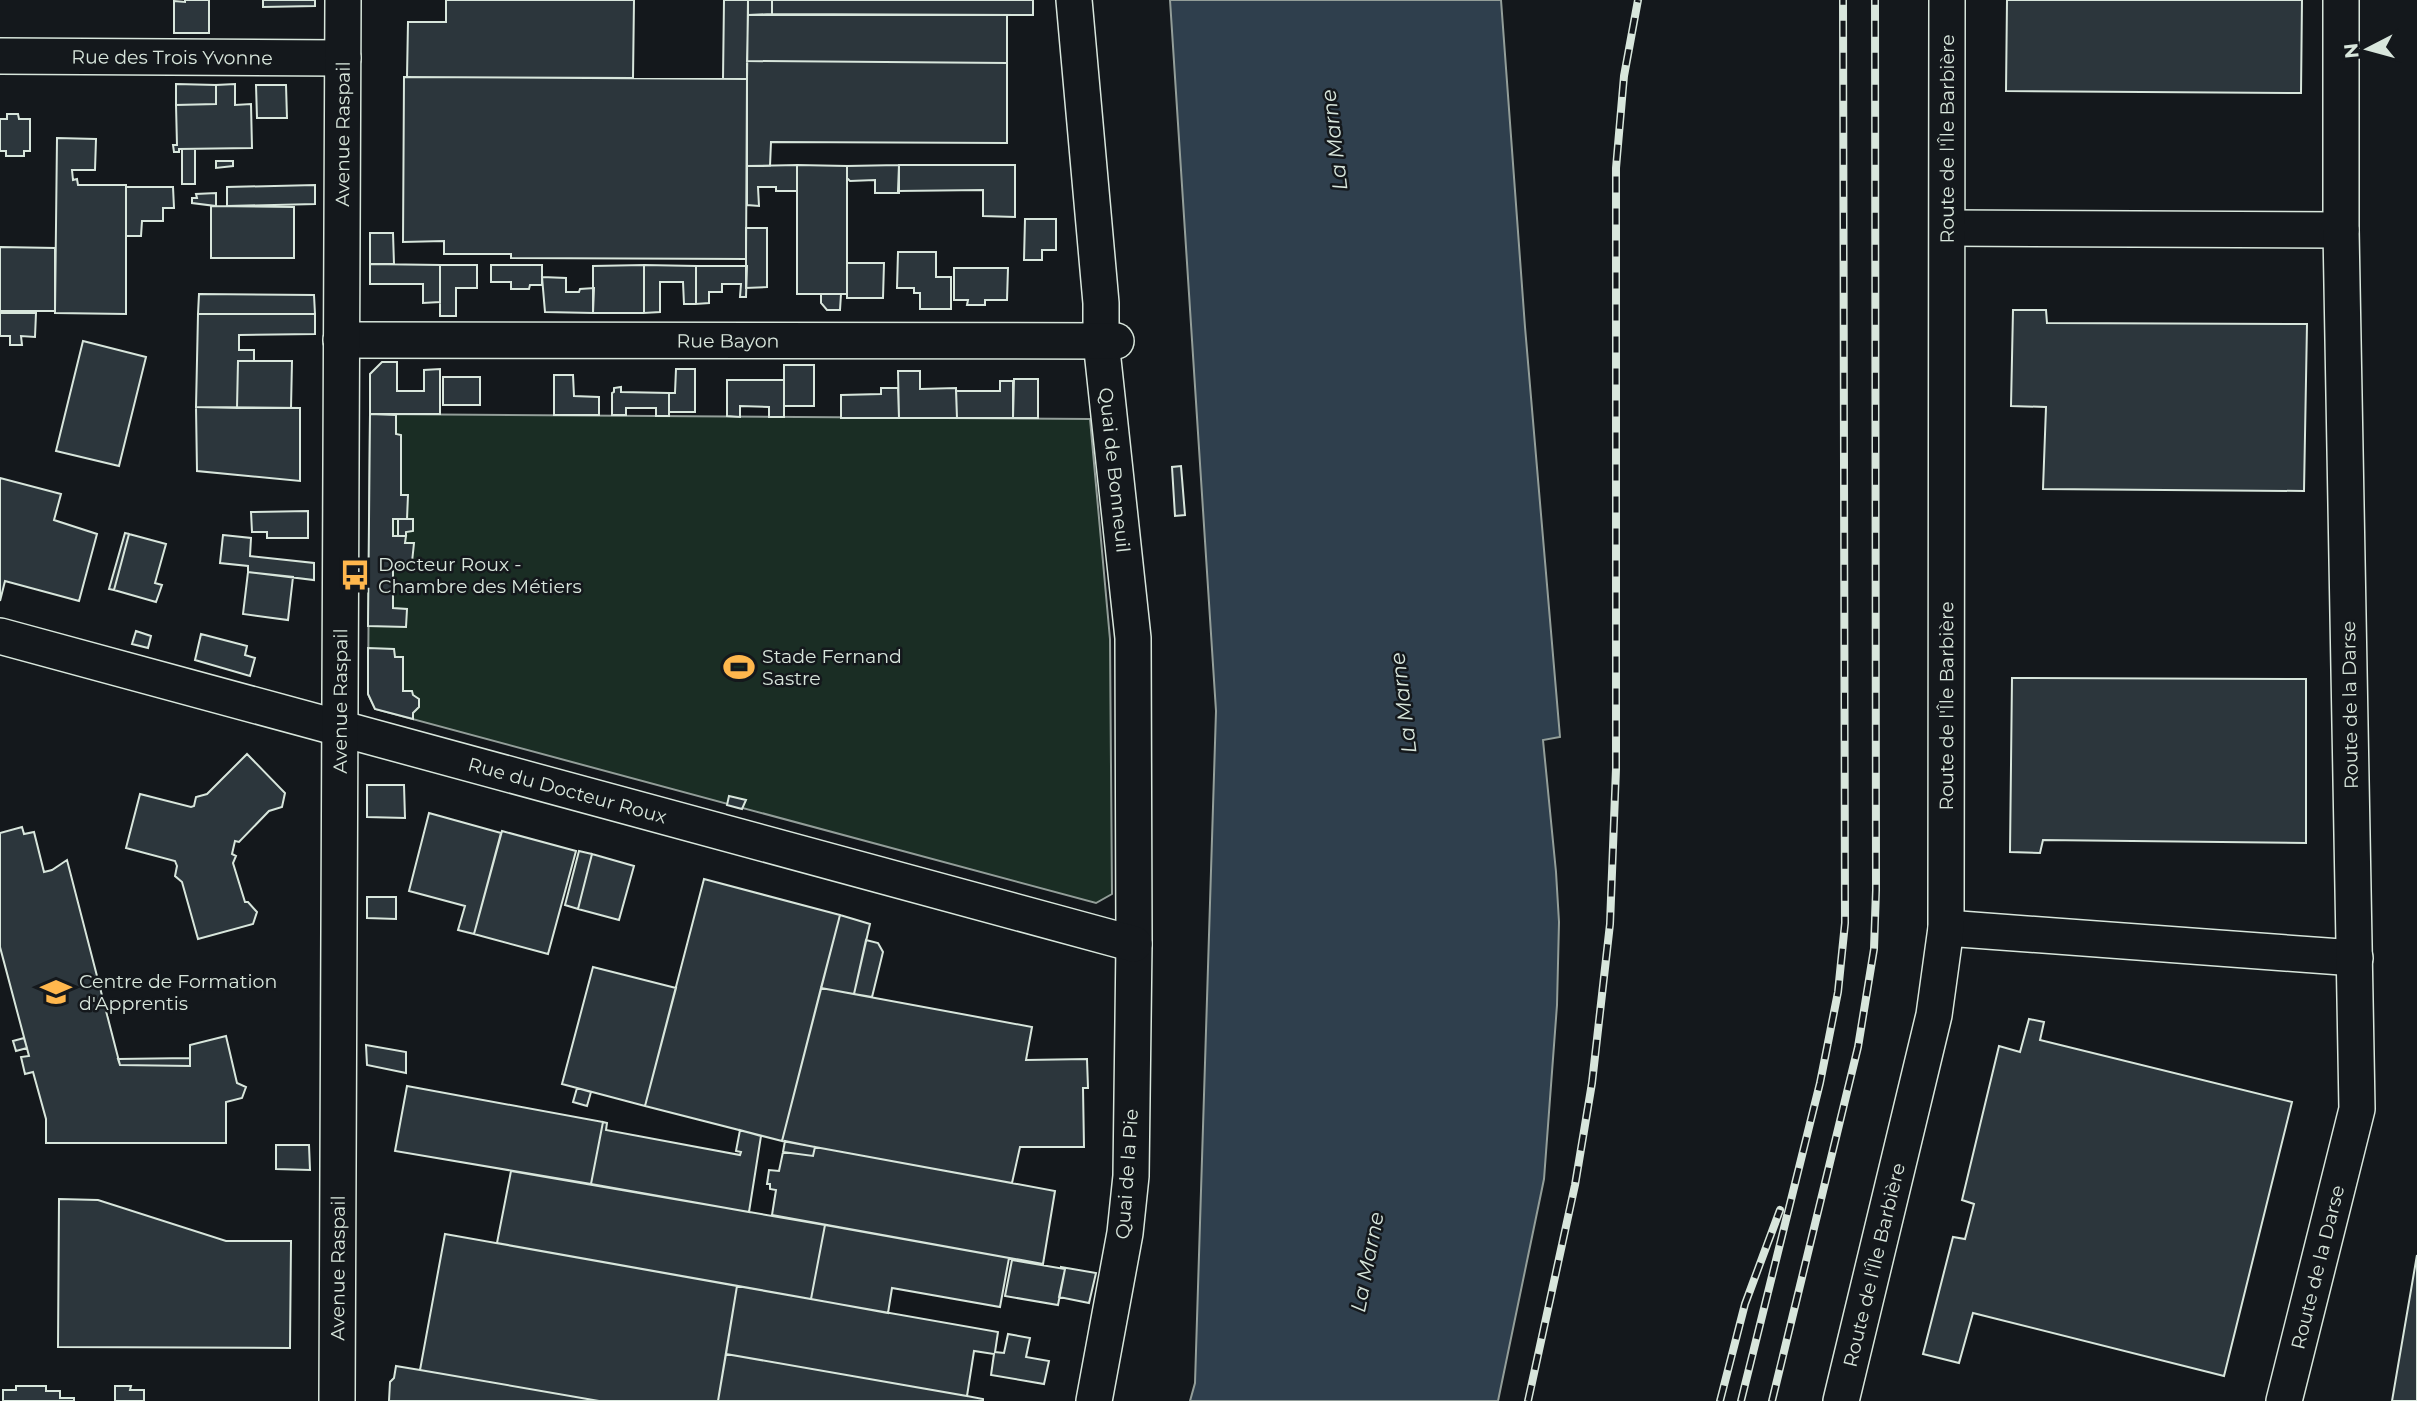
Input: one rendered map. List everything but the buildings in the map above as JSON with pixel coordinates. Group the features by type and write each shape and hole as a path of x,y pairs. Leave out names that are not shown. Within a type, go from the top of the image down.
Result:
{"street":[{"name":"Avenue Raspail","path":"337,1401 343,0"},
{"name":"Quai de Bonneuil","path":"1074,0 1101,303 1109,341 1133,638 1134,944"},
{"name":"Route de l'Île Barbière","path":"1841,1401 1934,1015 1946,928 1947,0"},
{"name":"Route de la Darse","path":"2284,1401 2357,1108 2341,230 2341,0"},
{"name":"Rue des Trois Yvonne","path":"0,56 343,58"},
{"path":"1948,228 2341,230"},
{"name":"Rue Bayon","path":"341,340 1109,341"},
{"name":"Rue du Docteur Roux","path":"0,636 1134,944"},
{"path":"1946,928 2354,958"},
{"name":"Quai de la Pie","path":"1094,1401 1125,1233 1131,1176 1134,944"}],"green space":[{"name":"Stade Fernand Sastre","path":"370,414 1090,419 1110,639 1112,894 1096,903 375,709 368,694"}],"water":[{"name":"La Marne","path":"1170,0 1501,0 1525,327 1560,737 1543,740 1559,922 1557,1005 1544,1179 1498,1401 1190,1401 1195,1383 1216,711"}],"railway":[{"path":"1528,1401 1575,1185 1592,1083 1610,924 1616,769 1616,168 1624,76 1638,0"},
{"path":"1741,1401 1820,1083 1838,992 1845,923 1843,0"},
{"path":"1772,1401 1858,1047 1874,949 1875,0"},
{"path":"1720,1401 1745,1304 1780,1210"}],"place":[{"name":"Docteur Roux - Chambre des Métiers","path":"355,575"},
{"name":"Stade Fernand Sastre","path":"739,667"},
{"name":"Centre de Formation d'Apprentis","path":"56,992"}]}
